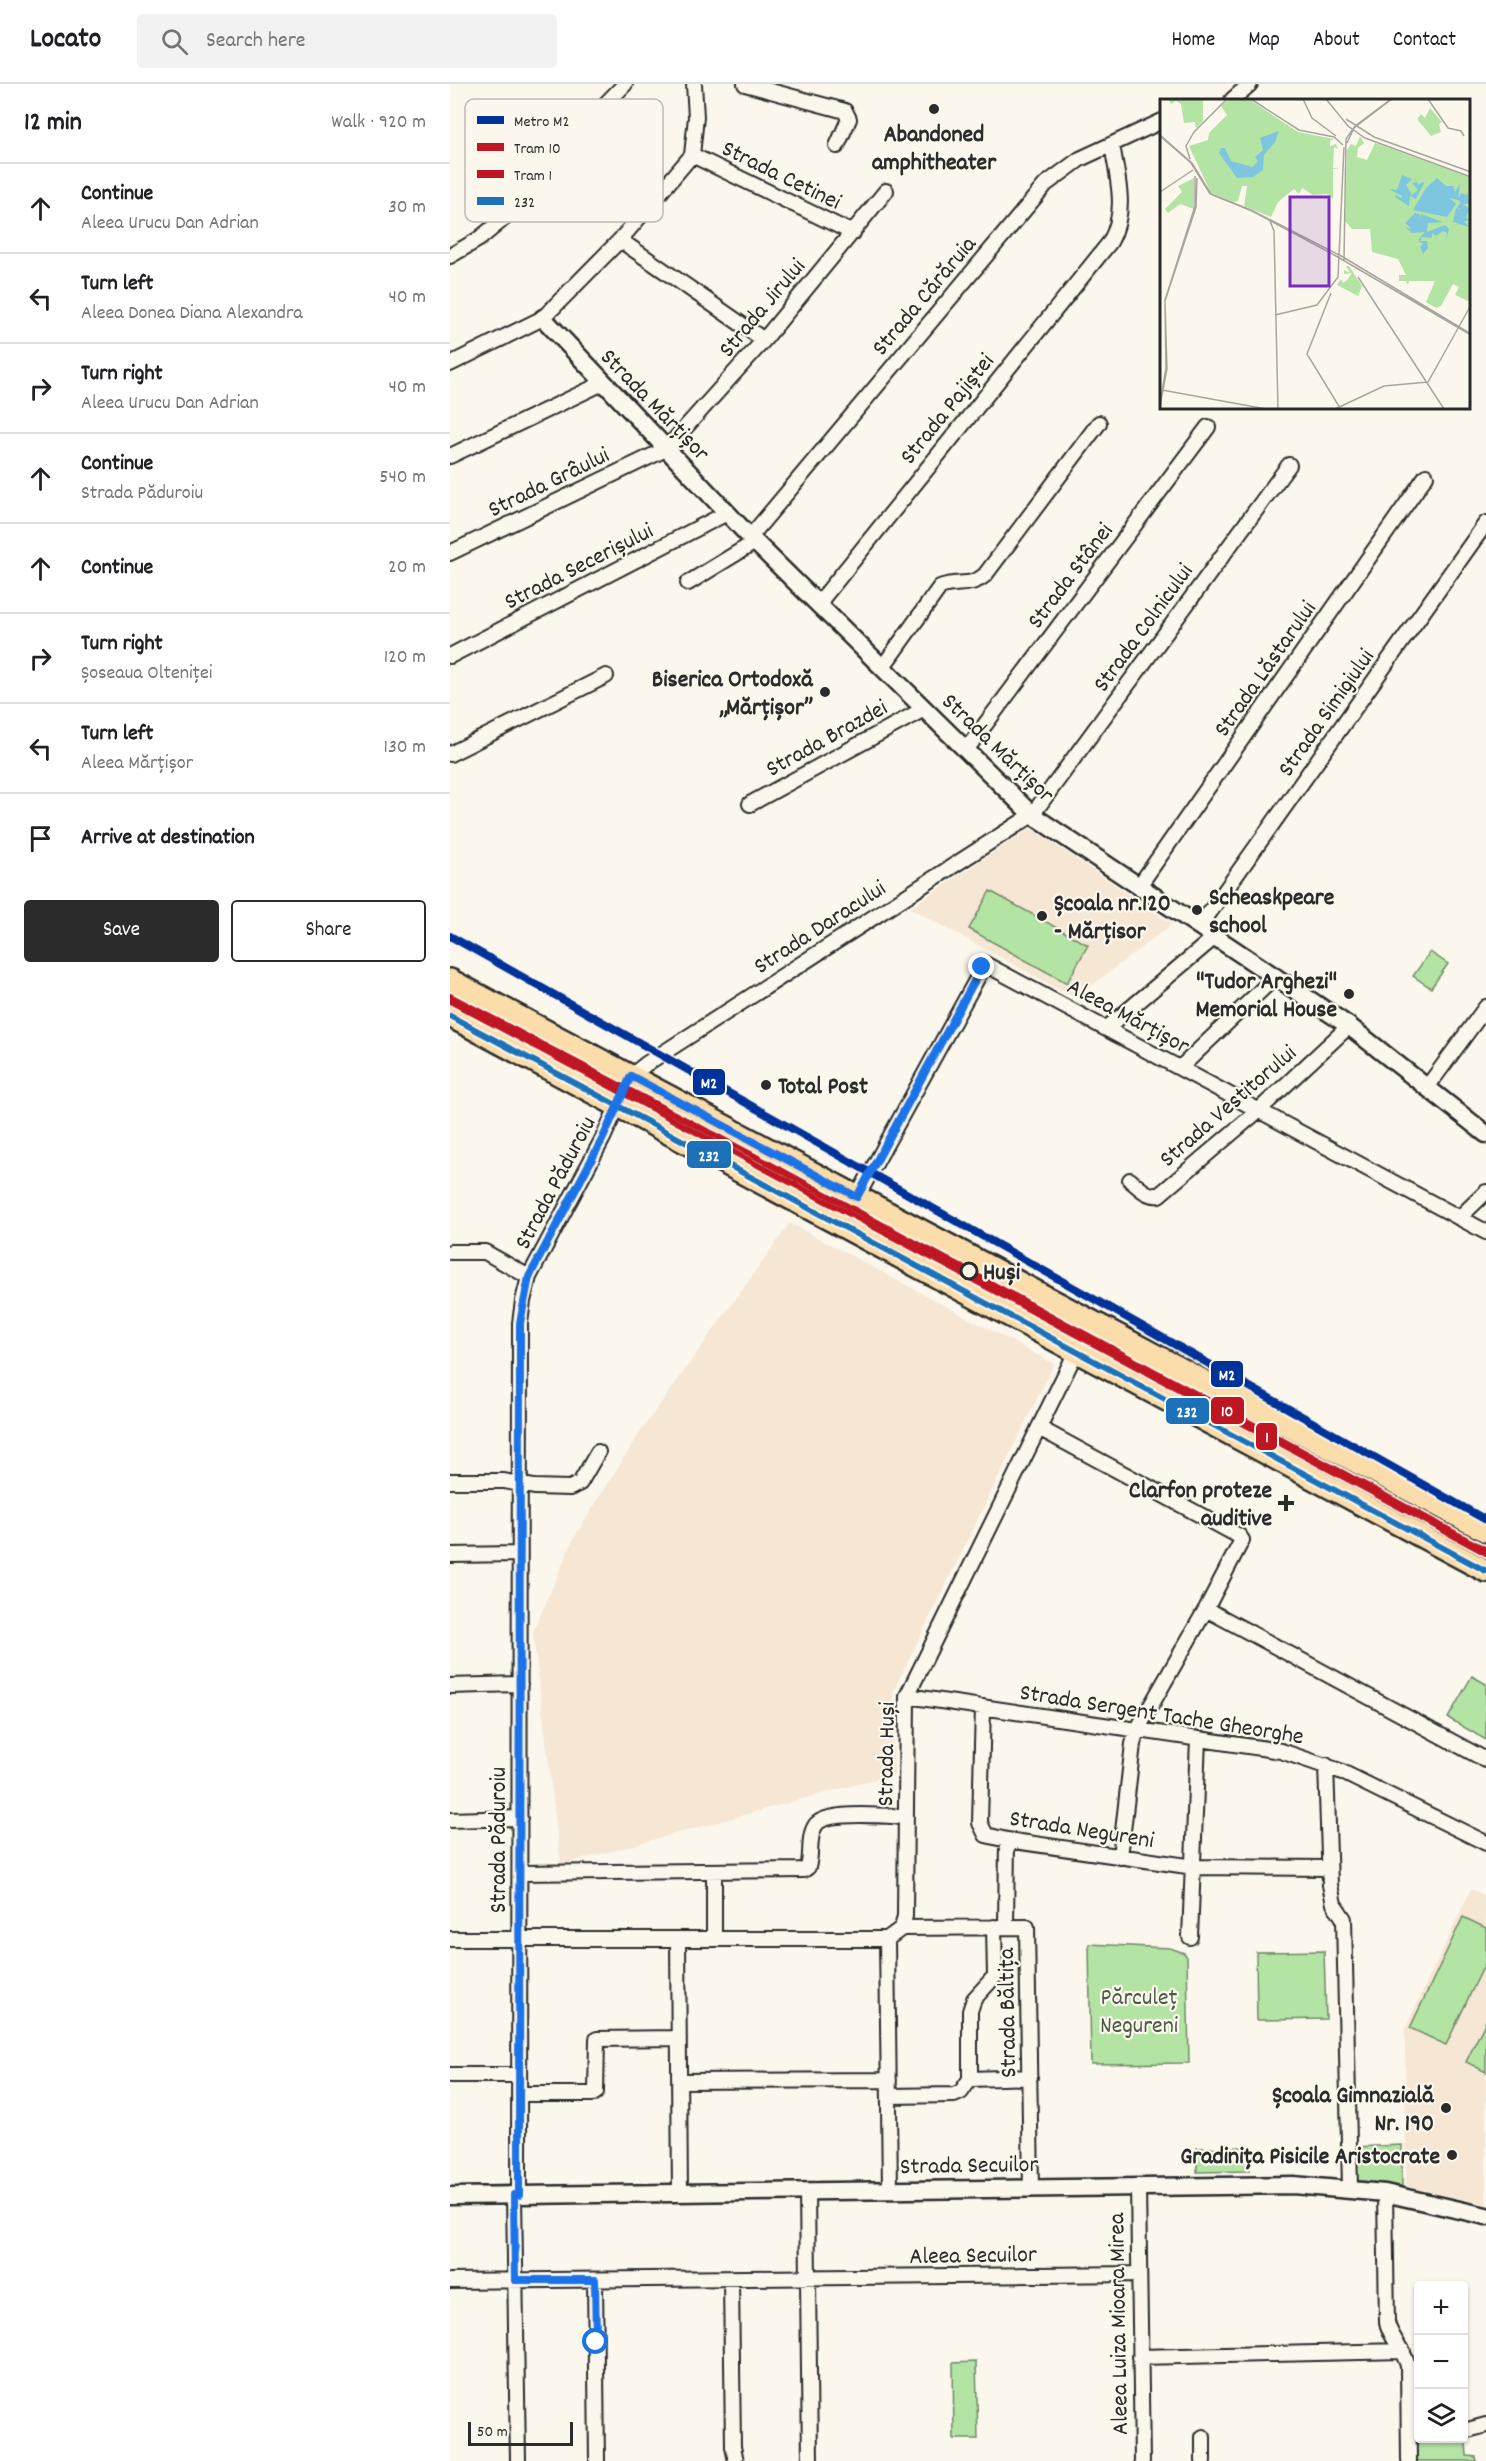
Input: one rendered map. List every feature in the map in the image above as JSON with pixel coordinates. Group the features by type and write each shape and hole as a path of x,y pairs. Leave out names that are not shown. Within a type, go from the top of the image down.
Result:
{"main road":[{"path":"450,980 1486,1532"},
{"path":"450,1016 1486,1571"}],"street":[{"path":"610,99 625,84"},
{"path":"663,189 692,155 696,117 694,84"},
{"path":"745,84 845,111 849,119 837,146"},
{"path":"1233,99 1250,84"},
{"name":"Strada Cărăruia","path":"688,583 753,540 1046,184 1068,166 1160,122"},
{"name":"Strada Pajiștei","path":"818,604 1110,242 1117,229 1121,211 1112,144"},
{"name":"Strada Cetinei","path":"692,155 853,233"},
{"name":"Strada Jirului","path":"666,449 764,340 886,190"},
{"path":"450,256 479,239 500,222"},
{"path":"450,364 543,318 635,222"},
{"path":"620,240 764,340"},
{"name":"Strada Mărțișor","path":"543,318 753,540 1032,815 1349,1026 1486,1134"},
{"path":"450,456 603,383"},
{"path":"882,668 940,587 951,583 976,582 985,575 1099,423"},
{"name":"Strada Stânei","path":"966,750 1208,427"},
{"name":"Strada Grâului","path":"450,553 666,449"},
{"name":"Strada Colnicului","path":"1032,815 1289,465"},
{"name":"Strada Lăstarului","path":"1139,886 1426,476"},
{"name":"Strada Secerișului","path":"450,656 727,513"},
{"name":"Strada Simigiului","path":"1200,926 1486,523"},
{"path":"450,754 606,676"},
{"name":"Strada Brazdei","path":"750,804 924,709"},
{"name":"Strada Daracului","path":"631,1076 646,1064 1032,815"},
{"path":"1107,1028 1216,936"},
{"name":"Aleea Mărțișor","path":"857,1197 985,964 1486,1232"},
{"path":"1180,1068 1276,976"},
{"path":"1428,1086 1481,1025 1486,1007"},
{"name":"Strada Vestitorului","path":"1130,1180 1146,1193 1159,1195 1259,1110 1349,1026"},
{"name":"Strada Păduroiu","path":"518,2461 515,2280 519,2094 520,1323 529,1277 618,1107 631,1076"},
{"path":"1459,1218 1486,1192"},
{"name":"Strada Păduroiu","path":"450,1252 485,1252 529,1277"},
{"name":"Strada Huși","path":"902,1928 905,1916 907,1696 1076,1352"},
{"path":"1039,1428 1239,1536 1241,1544 1137,1730 1133,1744 1120,1857"},
{"path":"450,1481 504,1480 548,1488 576,1486 598,1452"},
{"path":"450,1555 519,1554"},
{"path":"1206,1609 1486,1760"},
{"path":"450,1686 520,1684"},
{"name":"Strada Sergent Tache Gheorghe","path":"907,1696 1274,1750 1326,1765 1486,1843"},
{"name":"Strada Negureni","path":"983,1707 980,1823 986,1834 1007,1840 1194,1867 1329,1868"},
{"path":"1190,1937 1198,1739"},
{"path":"1326,1765 1329,1868 1334,1904 1344,1919 1350,2188"},
{"path":"520,1873 804,1870 808,1868 814,1827 819,1821 842,1816 905,1817"},
{"path":"450,1820 520,1818"},
{"path":"889,2096 954,2095 961,2092 970,2079 970,2011 982,1989 995,1976 1007,1840"},
{"path":"714,1871 714,1939"},
{"name":"Strada Băltița","path":"902,1928 1027,1927 1031,2188"},
{"path":"450,1939 887,1939 902,1928"},
{"path":"678,1939 680,2193"},
{"path":"887,1939 890,2190"},
{"path":"519,2094 592,2094 596,2092 597,2039 679,2038"},
{"path":"450,2075 519,2074"},
{"path":"970,2079 1030,2077"},
{"path":"680,2081 889,2080"},
{"name":"Strada Secuilor","path":"450,2196 1293,2185 1350,2188 1385,2193 1486,2216"},
{"name":"Aleea Luiza Mioara Mirea","path":"1138,2186 1142,2461"},
{"path":"807,2191 810,2461"},
{"path":"1385,2193 1387,2322 1402,2351 1408,2371 1414,2433 1409,2461"},
{"name":"Aleea Secuilor","path":"450,2281 1139,2274"},
{"path":"731,2279 733,2447 736,2461"},
{"path":"595,2280 597,2461"},
{"path":"1140,2357 1402,2351"},
{"path":"1468,2430 1486,2425"},
{"path":"1203,2437 1203,2461"}],"shaded area":[{"name":"Școala nr.120 - Mărțisor","path":"1030,828 1172,924 1075,998 910,908"},
{"path":"790,1223 1054,1364 893,1692 894,1774 561,1865 533,1632 574,1538 639,1434"},
{"name":"Școala Gimnazială Nr. 190","path":"1471,1889 1486,1896 1486,2204 1406,2186 1405,2029"}],"green space":[{"path":"990,891 1088,945 1067,983 969,929"},
{"path":"1430,952 1448,964 1431,988 1413,976"},
{"path":"1472,1676 1486,1684 1486,1740 1448,1718"},
{"path":"1463,1917 1486,1928 1486,1961 1446,2045 1410,2028"},
{"name":"Părculeț Negureni","path":"1089,1944 1170,1948 1184,1953 1187,1957 1189,2063 1091,2064"},
{"path":"1324,1951 1326,2019 1257,2020 1256,1952"},
{"path":"1486,2021 1486,2072 1466,2062"},
{"path":"1402,2145 1402,2186 1354,2180 1353,2147"},
{"path":"1249,2147 1249,2171 1197,2172 1197,2148"},
{"path":"976,2362 978,2439 954,2439 953,2363"},
{"path":"1418,2443 1466,2443 1467,2456 1476,2457 1477,2461 1415,2461 1415,2446"}],"metro line":[{"name":"M2","path":"450,936 1486,1520"}],"tram line":[{"name":"10","path":"450,996 764,1161 1486,1550"},
{"name":"1","path":"450,1001 1486,1553"}],"transit line":[{"name":"232","path":"450,1016 1486,1571"}],"place":[{"name":"Abandoned amphitheater","path":"934,109"},
{"name":"Biserica Ortodoxă „Mărțișor”","path":"825,692"},
{"name":"Scheaskpeare school","path":"1197,910"},
{"name":"Școala nr.120 - Mărțisor","path":"1042,916"},
{"name":"\"Tudor Arghezi\" Memorial House","path":"1349,994"},
{"name":"Total Post","path":"766,1085"},
{"name":"Huși","path":"969,1271"},
{"name":"Clarfon proteze auditive","path":"1286,1503"},
{"name":"Școala Gimnazială Nr. 190","path":"1446,2108"},
{"name":"Gradinița Pisicile Aristocrate","path":"1452,2155"}],"route":[{"path":"596,2342 595,2280 515,2280 514,2195 519,2195 520,1323 526,1287 529,1277 603,1138 631,1076 857,1197 982,967"}]}
